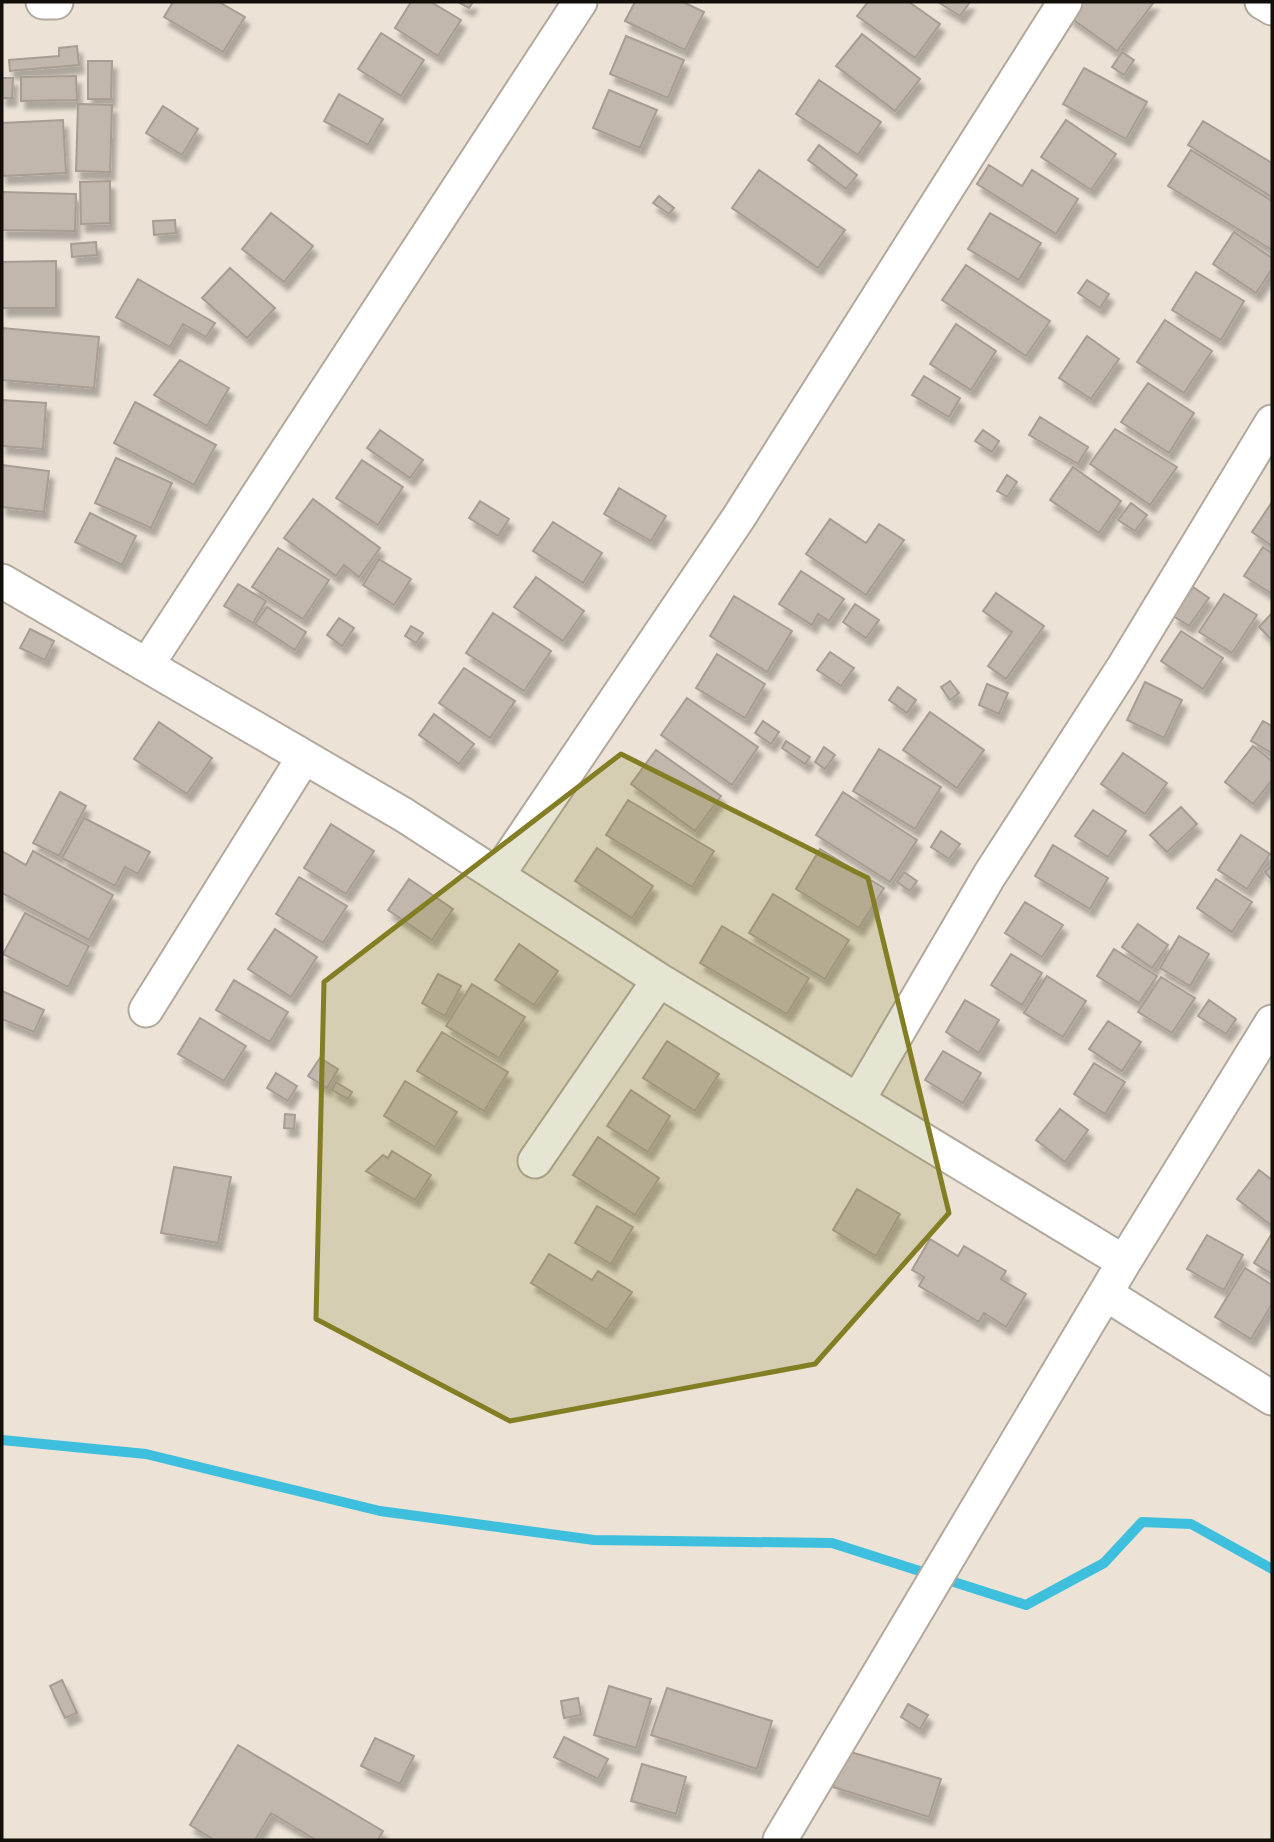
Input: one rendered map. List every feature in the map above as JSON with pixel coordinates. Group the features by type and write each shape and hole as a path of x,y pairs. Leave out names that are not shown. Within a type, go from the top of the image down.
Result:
{"street":[{"path":"43,2 56,2"},
{"path":"147,665 580,2"},
{"path":"499,873 738,517 1065,2"},
{"path":"1262,2 1272,8"},
{"path":"858,1100 989,876 1123,668 1272,422"},
{"path":"2,581 499,873 659,980 1125,1262"},
{"path":"146,1010 304,757"},
{"path":"535,1161 659,980"},
{"path":"780,1840 1125,1262 1272,1022"},
{"path":"1106,1294 1272,1398"}],"highlighted area":[{"path":"621,754 868,878 949,1213 815,1364 510,1421 316,1319 324,982"}],"building":[{"path":"173,2 219,2 245,17 223,52 164,17"},
{"path":"411,2 431,2 461,20 438,56 395,28"},
{"path":"458,2 473,2 469,8"},
{"path":"635,2 683,2 704,12 685,50 625,21"},
{"path":"868,2 909,2 940,24 915,58 857,16"},
{"path":"938,2 970,2 960,16"},
{"path":"1079,2 1154,2 1117,51 1068,16"},
{"path":"381,33 424,60 401,96 358,69"},
{"path":"862,34 920,79 895,111 836,66"},
{"path":"626,36 684,60 668,98 610,74"},
{"path":"77,46 79,65 10,71 9,60 59,56 59,48"},
{"path":"1122,52 1134,60 1124,75 1112,67"},
{"path":"88,61 112,61 111,99 88,99"},
{"path":"1084,68 1147,102 1126,139 1063,104"},
{"path":"76,76 77,100 21,101 21,77"},
{"path":"2,78 13,78 12,98 2,98"},
{"path":"819,80 881,122 858,155 796,114"},
{"path":"609,90 657,110 640,148 593,128"},
{"path":"339,94 383,119 368,145 324,121"},
{"path":"78,104 112,105 110,172 76,171"},
{"path":"163,106 198,129 182,155 146,133"},
{"path":"63,120 66,173 2,176 2,123"},
{"path":"1066,120 1116,154 1091,190 1041,157"},
{"path":"1203,121 1272,163 1272,197 1188,145"},
{"path":"819,145 857,175 846,189 808,160"},
{"path":"1191,150 1272,201 1272,250 1168,186"},
{"path":"989,165 1022,186 1032,170 1078,199 1056,234 977,184"},
{"path":"759,170 845,230 818,268 732,208"},
{"path":"110,181 110,223 81,224 80,182"},
{"path":"2,192 76,194 75,231 2,230"},
{"path":"659,196 674,208 669,214 653,203"},
{"path":"271,213 313,246 284,282 242,249"},
{"path":"990,213 1041,243 1019,280 968,249"},
{"path":"175,220 176,233 154,235 153,221"},
{"path":"1234,232 1272,258 1272,269 1256,293 1213,264"},
{"path":"96,242 97,255 72,257 71,244"},
{"path":"56,261 56,308 2,308 2,262"},
{"path":"966,265 1050,321 1026,356 942,300"},
{"path":"230,268 275,308 247,338 202,298"},
{"path":"1196,272 1244,301 1221,340 1172,310"},
{"path":"138,279 215,323 206,337 183,324 170,347 116,317"},
{"path":"1087,280 1109,294 1100,308 1078,293"},
{"path":"1165,320 1212,351 1184,393 1137,362"},
{"path":"956,324 996,351 971,390 930,364"},
{"path":"2,328 99,337 94,388 2,380"},
{"path":"1087,336 1119,359 1091,399 1059,378"},
{"path":"180,360 229,388 207,426 154,395"},
{"path":"924,376 960,398 949,417 912,395"},
{"path":"1148,383 1194,413 1169,453 1121,422"},
{"path":"2,400 46,403 43,449 2,446"},
{"path":"135,402 216,445 194,485 114,443"},
{"path":"1040,417 1088,447 1078,464 1029,435"},
{"path":"1115,429 1177,467 1150,505 1090,464"},
{"path":"380,430 423,460 410,478 367,448"},
{"path":"983,430 999,441 992,452 975,441"},
{"path":"116,458 172,483 151,528 95,503"},
{"path":"362,460 403,487 378,525 336,498"},
{"path":"2,465 49,471 44,512 2,507"},
{"path":"1073,467 1121,501 1099,533 1050,500"},
{"path":"1007,475 1017,482 1007,497 997,491"},
{"path":"619,488 666,516 651,541 604,514"},
{"path":"313,499 380,548 359,577 344,565 336,576 284,538"},
{"path":"480,501 509,519 498,536 469,518"},
{"path":"1272,502 1272,546 1252,532"},
{"path":"1131,503 1147,515 1135,531 1118,520"},
{"path":"90,513 136,536 122,565 75,542"},
{"path":"830,519 866,543 879,524 904,540 866,595 806,554"},
{"path":"553,522 602,553 583,583 533,551"},
{"path":"1263,547 1272,553 1272,594 1244,576"},
{"path":"278,548 329,580 303,619 252,587"},
{"path":"379,559 411,579 394,605 363,585"},
{"path":"801,571 844,599 829,621 818,614 812,625 779,604"},
{"path":"536,577 584,611 563,641 514,607"},
{"path":"238,584 266,601 253,623 224,606"},
{"path":"1193,587 1209,598 1189,626 1173,616"},
{"path":"996,593 1044,626 1006,679 988,666 1012,632 983,611"},
{"path":"1224,594 1257,615 1232,653 1199,632"},
{"path":"734,596 792,631 767,672 710,636"},
{"path":"855,604 879,620 866,638 843,622"},
{"path":"267,607 306,632 295,650 255,624"},
{"path":"493,613 551,651 524,691 466,653"},
{"path":"1272,613 1272,640 1259,627"},
{"path":"339,618 354,628 342,646 327,635"},
{"path":"411,626 423,633 416,643 405,636"},
{"path":"30,629 54,641 45,660 20,648"},
{"path":"1181,631 1223,658 1203,689 1161,661"},
{"path":"830,652 854,668 841,686 817,670"},
{"path":"717,654 765,684 745,718 696,688"},
{"path":"464,668 515,701 490,738 439,703"},
{"path":"950,681 959,693 950,700 941,687"},
{"path":"1145,682 1182,700 1164,738 1127,720"},
{"path":"987,684 1008,693 999,714 979,705"},
{"path":"898,687 916,700 907,713 889,700"},
{"path":"687,698 758,747 732,785 661,735"},
{"path":"930,712 984,750 957,788 903,750"},
{"path":"434,714 474,744 459,764 419,735"},
{"path":"763,721 779,732 771,744 755,733"},
{"path":"1263,721 1272,726 1272,753 1251,741"},
{"path":"159,722 212,758 187,794 134,759"},
{"path":"786,741 810,757 805,764 782,748"},
{"path":"1253,746 1272,761 1272,780 1253,804 1225,782"},
{"path":"824,747 835,755 825,769 815,762"},
{"path":"879,749 941,787 915,829 853,791"},
{"path":"656,750 721,796 695,831 631,784"},
{"path":"1123,753 1167,783 1145,814 1101,784"},
{"path":"60,792 86,806 59,856 33,843"},
{"path":"843,792 917,840 890,882 816,835"},
{"path":"628,800 714,851 692,887 606,835"},
{"path":"1181,807 1197,824 1167,852 1150,835"},
{"path":"1093,810 1126,831 1108,857 1075,836"},
{"path":"84,818 150,852 138,874 125,867 115,886 62,858"},
{"path":"331,824 374,851 346,894 304,868"},
{"path":"941,831 960,844 949,859 931,847"},
{"path":"1241,835 1270,854 1247,889 1218,870"},
{"path":"1053,845 1108,878 1090,909 1035,876"},
{"path":"597,848 653,886 632,918 575,881"},
{"path":"820,849 884,888 859,928 796,889"},
{"path":"2,851 26,865 33,851 113,895 89,940 2,893"},
{"path":"1272,865 1272,880 1265,872"},
{"path":"904,872 917,881 910,891 897,882"},
{"path":"299,877 347,906 323,943 276,914"},
{"path":"409,879 453,909 432,940 388,910"},
{"path":"1216,879 1252,902 1232,932 1197,908"},
{"path":"773,894 849,940 825,979 749,933"},
{"path":"1025,902 1063,925 1042,957 1005,933"},
{"path":"25,913 89,946 68,987 3,954"},
{"path":"1138,924 1168,945 1152,968 1122,947"},
{"path":"722,926 809,978 787,1014 700,963"},
{"path":"275,929 317,957 291,997 248,969"},
{"path":"1179,936 1209,954 1190,986 1160,968"},
{"path":"519,944 558,971 534,1005 495,980"},
{"path":"1114,949 1157,976 1139,1003 1097,976"},
{"path":"1011,954 1042,973 1022,1005 991,985"},
{"path":"438,974 461,986 445,1016 422,1003"},
{"path":"1047,976 1086,1001 1063,1037 1024,1013"},
{"path":"1161,977 1195,998 1172,1033 1138,1012"},
{"path":"234,980 288,1012 270,1042 216,1010"},
{"path":"472,984 525,1017 499,1058 446,1026"},
{"path":"2,991 44,1010 34,1032 2,1019"},
{"path":"965,1000 999,1020 979,1053 946,1032"},
{"path":"1209,1000 1236,1019 1226,1034 1198,1016"},
{"path":"200,1018 246,1046 224,1081 178,1054"},
{"path":"1108,1021 1141,1042 1122,1071 1089,1049"},
{"path":"442,1032 508,1072 484,1111 417,1071"},
{"path":"667,1041 719,1074 695,1111 643,1078"},
{"path":"943,1051 981,1073 963,1103 925,1080"},
{"path":"320,1058 338,1069 327,1088 308,1076"},
{"path":"1094,1063 1125,1082 1105,1114 1074,1094"},
{"path":"276,1073 297,1086 288,1101 267,1088"},
{"path":"405,1081 457,1112 435,1147 384,1116"},
{"path":"336,1082 352,1092 348,1099 332,1090"},
{"path":"631,1090 670,1116 648,1152 607,1126"},
{"path":"1060,1109 1088,1130 1065,1162 1036,1140"},
{"path":"285,1114 295,1115 294,1129 284,1128"},
{"path":"598,1137 659,1178 635,1215 573,1175"},
{"path":"392,1151 431,1175 415,1200 366,1171 383,1155 388,1158"},
{"path":"174,1167 231,1177 218,1243 161,1233"},
{"path":"1259,1170 1272,1180 1272,1226 1237,1199"},
{"path":"857,1189 900,1214 876,1256 833,1230"},
{"path":"597,1206 633,1227 611,1264 575,1243"},
{"path":"1207,1235 1243,1255 1224,1290 1187,1269"},
{"path":"1272,1236 1272,1274 1254,1263"},
{"path":"930,1239 958,1256 964,1246 1006,1271 1001,1279 1026,1294 1006,1327 984,1313 979,1322 919,1286 924,1277 912,1270"},
{"path":"549,1254 592,1280 598,1271 632,1292 607,1330 531,1283"},
{"path":"1245,1268 1272,1285 1272,1304 1251,1339 1215,1317"},
{"path":"62,1680 77,1713 65,1718 50,1686"},
{"path":"609,1686 651,1699 636,1748 594,1735"},
{"path":"667,1688 772,1721 757,1769 651,1735"},
{"path":"578,1698 581,1715 564,1718 561,1701"},
{"path":"908,1704 928,1715 920,1729 901,1717"},
{"path":"564,1737 608,1759 598,1779 554,1757"},
{"path":"375,1738 414,1756 400,1784 361,1766"},
{"path":"238,1745 383,1831 378,1840 316,1840 271,1813 255,1840 214,1840 190,1825"},
{"path":"844,1750 941,1779 929,1817 833,1787"},
{"path":"642,1764 686,1777 676,1814 631,1801"}],"waterway":[{"path":"2,1440 146,1454 380,1511 594,1540 832,1543 1026,1605 1104,1563 1142,1522 1191,1524 1272,1569"}]}
